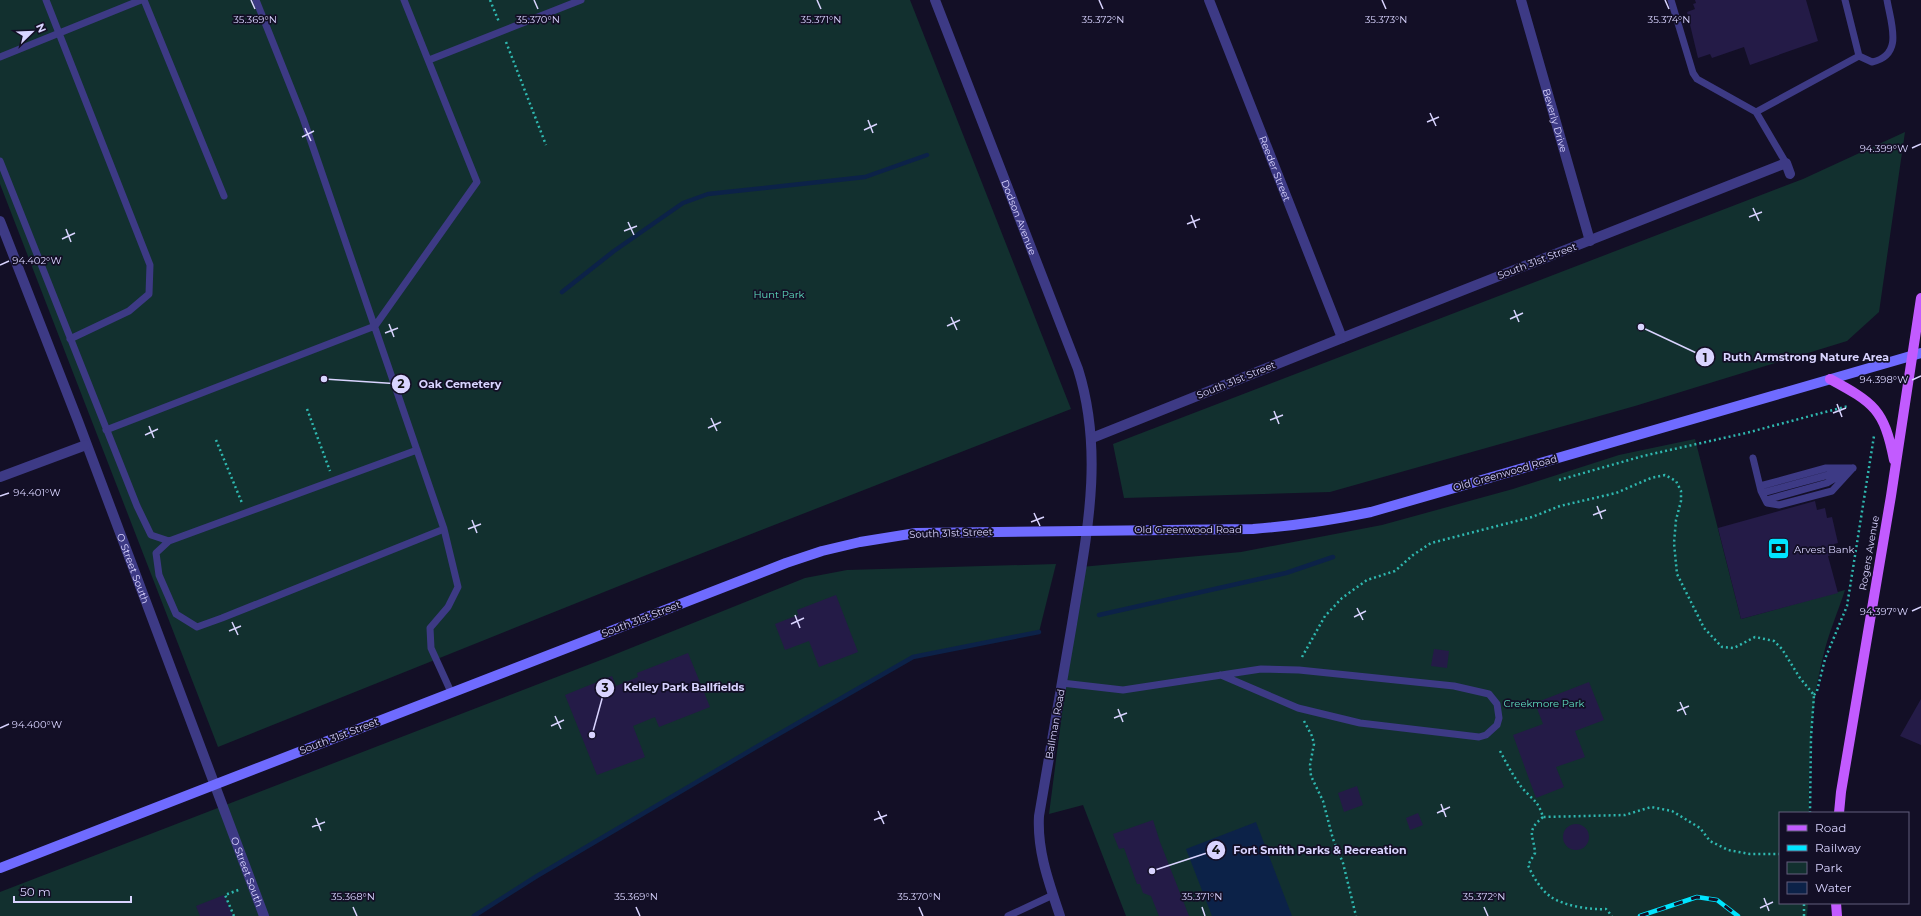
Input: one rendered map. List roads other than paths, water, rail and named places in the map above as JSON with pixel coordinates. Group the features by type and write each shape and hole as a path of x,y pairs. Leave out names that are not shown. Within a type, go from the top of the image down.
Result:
{"main road":[{"name":"Rogers Avenue","path":"1839,812 1841,792 1917,354 1921,298"},
{"name":"Old Greenwood Road","path":"1088,530 1253,529 1293,526 1371,512 1917,354"},
{"path":"1830,379 1862,396 1879,413 1889,435 1896,469"},
{"name":"South 31st Street","path":"0,868 451,692 786,563 822,551 860,542 916,533 1088,530"},
{"path":"1836,904 1837,916"}],"street":[{"name":"Dodson Avenue","path":"935,0 1078,369 1084,389 1092,438"},
{"name":"Reeder Street","path":"1209,0 1342,338"},
{"name":"Beverly Drive","path":"1521,0 1590,241"},
{"name":"South 31st Street","path":"1092,438 1786,163"},
{"path":"1786,163 1790,174"},
{"name":"O Street South","path":"0,221 264,916"},
{"path":"1088,530 1093,468 1092,438"},
{"path":"0,477 86,445"},
{"name":"Ballman Road","path":"1060,916 1046,872 1038,834 1039,816 1088,530"}],"lane":[{"path":"46,0 150,264 149,294 129,311 70,339"},
{"path":"0,57 141,0"},
{"path":"144,0 224,196"},
{"path":"256,0 302,118 444,529 458,587 448,607 430,628 431,648 451,692"},
{"path":"106,430 375,326 477,182 404,0"},
{"path":"429,60 582,0"},
{"path":"1671,0 1693,73 1698,79 1756,112 1786,163"},
{"path":"1846,0 1859,56"},
{"path":"1859,56 1872,62 1880,61 1889,54 1893,47 1887,0"},
{"path":"1756,112 1859,56"},
{"path":"0,161 137,506 151,535 169,541"},
{"path":"417,450 169,541 156,553 159,575 176,614 197,626 222,618 444,529"},
{"path":"1753,458 1760,486 1767,503 1779,505 1832,491 1853,468"},
{"path":"1760,486 1826,468 1853,468"},
{"path":"1764,497 1853,468"},
{"path":"1062,683 1123,690 1221,675 1261,669 1299,670 1454,686 1489,694 1497,704 1499,718 1492,731 1479,737 1360,723 1298,708 1221,675"},
{"path":"1008,916 1053,895"}],"water":[{"path":"1256,822 1292,916 1212,916 1186,849"}],"waterway":[{"path":"562,292 614,251 683,203 708,194 865,177 927,155"},
{"path":"1099,615 1286,573 1333,557"},
{"path":"474,916 537,876 913,657 1039,632"}],"railway":[{"path":"1640,916 1697,897 1717,900 1738,916"}],"place":[{"name":"Ruth Armstrong Nature Area","path":"1641,327"},
{"name":"Oak Cemetery","path":"324,379"},
{"name":"Arvest Bank","path":"1779,549"},
{"name":"Kelley Park Ballfields","path":"592,735"},
{"name":"Fort Smith Parks & Recreation","path":"1152,871"}],"park label":[{"name":"Hunt Park","path":"779,294"},
{"name":"Creekmore Park","path":"1544,703"}]}
